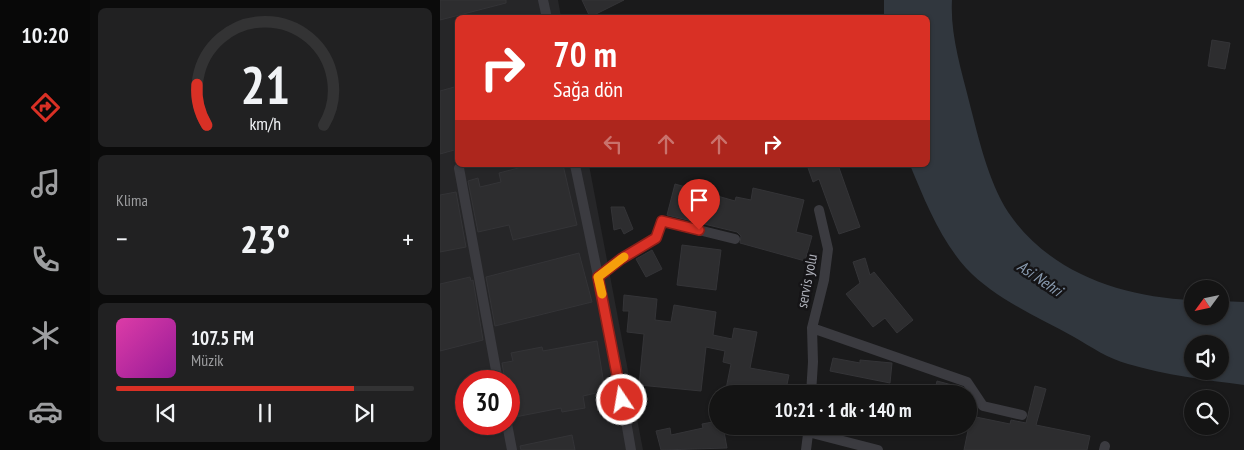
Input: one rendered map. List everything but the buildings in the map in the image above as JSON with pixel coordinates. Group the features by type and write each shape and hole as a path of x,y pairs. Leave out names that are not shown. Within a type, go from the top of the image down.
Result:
{"street":[{"path":"543,0 546,15"},
{"path":"575,167 631,450"},
{"path":"459,168 496,370"},
{"name":"servis yolu","path":"812,385 812,328 824,280 828,249 819,210"},
{"path":"598,277 621,259 656,238 662,221 735,239"},
{"path":"812,328 967,382 983,406 1022,415"},
{"path":"509,435 512,450"},
{"path":"806,450 807,435"},
{"path":"828,435 878,450"}],"shaded area":[{"path":"440,0 558,0 561,15 455,15 455,167 589,167 643,450 440,450"}],"water":[{"name":"Asi Nehri","path":"884,0 952,0 953,26 957,51 976,129 989,172 1008,212 1025,233 1044,251 1066,266 1089,278 1114,287 1139,294 1184,299 1184,325 1229,325 1229,301 1244,302 1244,385 1207,380 1229,380 1229,335 1184,335 1184,376 1121,362 1032,315 990,289 966,268 948,245 927,206 911,167 930,167 930,15 884,15"}],"slow traffic":[{"path":"602,294 598,277 624,257"}],"route":[{"path":"622,400 598,277 621,259 656,238 662,221 699,230"}]}
